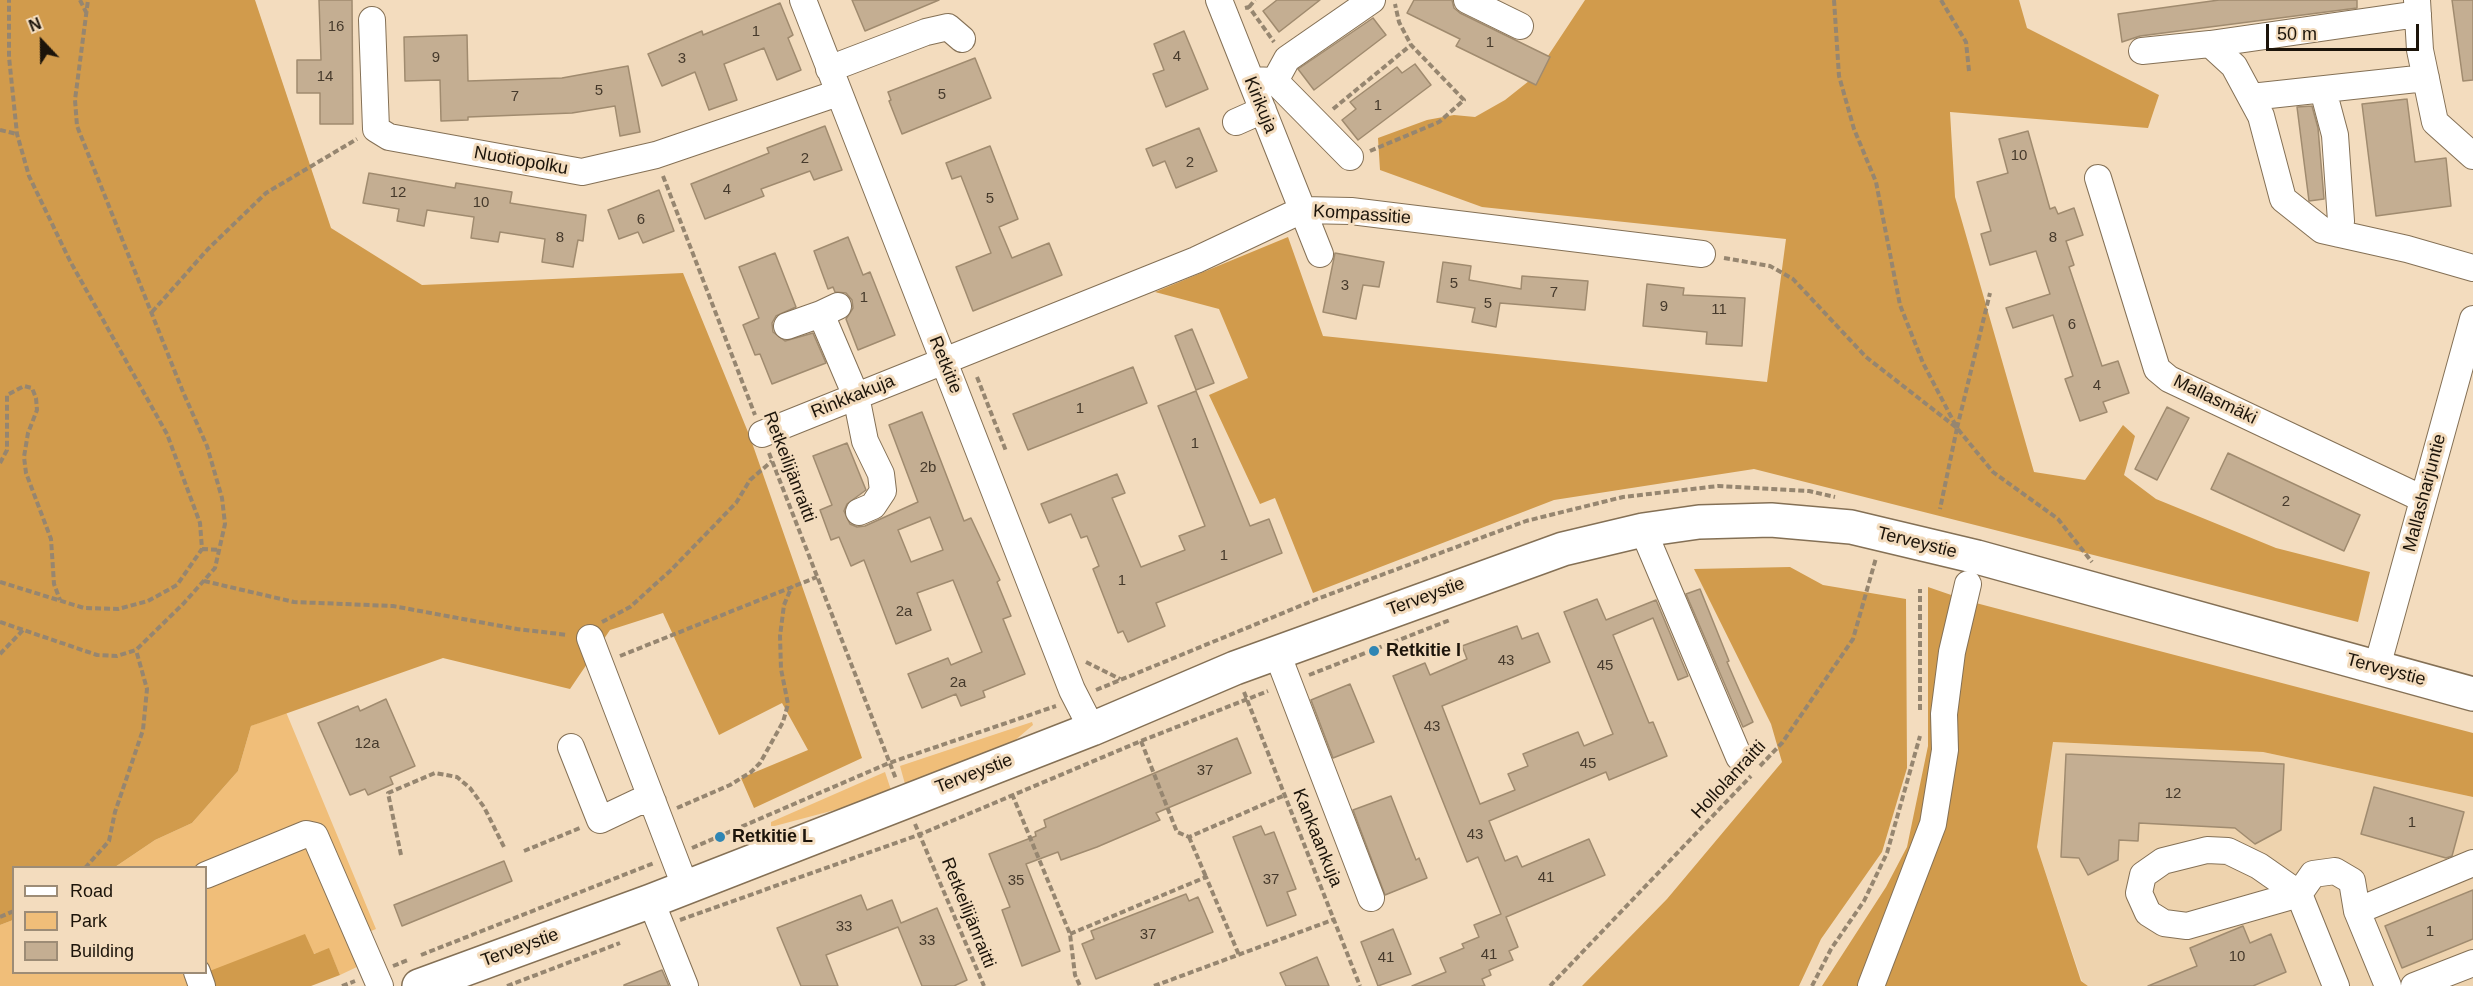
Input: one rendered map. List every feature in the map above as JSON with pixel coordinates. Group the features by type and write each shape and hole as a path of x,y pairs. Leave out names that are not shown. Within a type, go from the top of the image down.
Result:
{"main road":[{"name":"Terveystie","path":"419,986 656,914 685,886 1092,729 1282,668 1563,549 1642,530 1699,522 1771,520 1851,527 1977,558 2473,694"}],"street":[{"name":"Retkitie","path":"803,0 1076,699 1092,729"},
{"path":"1357,155 1316,123 1271,74 1372,0"},
{"path":"1467,0 1520,26"},
{"name":"Kirikuja","path":"1221,6 1271,74 1263,110 1320,254"},
{"path":"2142,51 2210,44 2418,7 2420,50 2435,122 2473,156"},
{"path":"372,20 376,129"},
{"path":"829,69 926,32 948,27 962,39"},
{"path":"2210,44 2234,66 2261,116 2283,199 2322,230 2473,268"},
{"path":"2251,97 2426,78"},
{"path":"2323,90 2335,135 2341,221 2339,234"},
{"name":"Nuotiopolku","path":"376,129 389,137 582,172 656,156 838,93"},
{"path":"1236,122 1263,110"},
{"name":"Mallasmäki","path":"2098,178 2157,369 2169,379 2423,499"},
{"name":"Kompassitie","path":"943,361 1196,260 1302,210 1351,211 1702,254"},
{"path":"787,326 830,310 856,396 865,441 881,474 892,480 873,506 859,512"},
{"name":"Mallasharjuntie","path":"2377,667 2473,319"},
{"name":"Rinkkakuja","path":"762,434 943,361"},
{"path":"1642,530 1739,757"},
{"path":"1871,986 1933,824 1946,750 1944,714 1952,652 1968,584"},
{"path":"590,638 685,886"},
{"path":"1282,668 1371,898"},
{"path":"570,747 600,820 638,802 653,802"},
{"path":"207,874 306,834 315,836 377,980"},
{"path":"2336,986 2299,894 2259,866 2228,851 2207,850 2163,861 2143,875 2139,893 2148,913 2164,923 2187,926 2299,894 2313,874 2335,871 2352,881 2357,911 2388,986"},
{"path":"2357,911 2473,863"},
{"path":"656,914 685,986"},
{"path":"2414,986 2470,972"}],"path":[{"path":"0,582 84,608 118,609 148,601 177,585 202,549 200,523 167,434 70,261 29,176 17,134 9,57 9,0"},
{"path":"80,0 86,12"},
{"path":"0,622 97,655 117,656 136,650 215,568 225,524 222,498 207,446 183,392 77,126 75,100 88,0"},
{"path":"1249,7 1255,0"},
{"path":"1357,155 1439,122 1464,100 1411,45 1400,22 1394,0"},
{"path":"1834,0 1839,76 1854,129 1876,182 1900,305 1923,363 1957,428 1993,472 2058,519 2094,565 2083,562"},
{"path":"1941,0 1966,42 1969,71"},
{"path":"1221,6 1249,7"},
{"path":"1249,7 1271,74"},
{"path":"1316,123 1411,45"},
{"path":"152,312 208,249 266,193 316,161 376,129"},
{"path":"0,130 17,134"},
{"name":"Retkeilijänraitti","path":"656,156 899,788"},
{"path":"1702,254 1770,266 1793,279 1866,357 1957,428"},
{"path":"1940,509 1990,293"},
{"path":"0,463 7,450 7,395 24,386 32,388 37,410 28,433 24,457 26,473 51,539 54,584 60,601"},
{"path":"204,581 294,602 393,606 517,629 590,638 597,625 630,607 670,571 736,503 750,480 772,461"},
{"path":"342,986 377,980 889,764 1076,699 1317,599 1526,521 1623,497 1718,486 1809,491 1844,499"},
{"path":"202,549 220,550"},
{"path":"1866,556 1888,561"},
{"name":"Hollolanraitti","path":"1550,986 1717,814 1782,743 1853,639 1877,558"},
{"path":"601,664 817,577"},
{"path":"653,802 668,812 730,785 751,772 760,763 783,722 788,704 781,669 780,636 784,604 792,586"},
{"path":"1920,589 1920,718"},
{"path":"507,986 656,914 921,834 1012,794 1247,700 1282,668 1460,616"},
{"path":"0,654 24,629"},
{"path":"86,866 109,841 115,812 143,730 147,689 136,650"},
{"name":"Kankaankuja","path":"1247,700 1360,986"},
{"path":"1812,986 1831,949 1864,900 1887,853 1920,741 1920,730"},
{"path":"1141,741 1177,832 1189,837 1239,955"},
{"path":"401,855 388,793 435,773 457,777 470,788 484,807 505,849"},
{"path":"1012,794 1070,933 1075,975 1080,986"},
{"path":"1189,837 1285,795"},
{"name":"Retkeilijänraitti","path":"912,818 921,834 984,986"},
{"path":"524,851 600,820"},
{"path":"1070,933 1206,878"},
{"path":"1154,986 1335,919"}],"shaded area":[{"path":"0,0 255,0 331,228 422,285 683,273 750,437 862,758 754,808 741,778 808,750 782,703 719,735 663,613 610,630 570,689 443,658 251,726 238,771 192,823 155,840 116,866 12,866 12,920 0,925"},
{"path":"1585,0 2019,0 2027,28 2159,95 2148,128 1950,112 1955,197 2034,472 2085,480 2123,425 2135,436 2124,475 2156,499 2276,548 2370,572 2358,622 1754,469 1554,500 1313,593 1275,498 1260,504 1209,395 1248,378 1219,309 1155,292 1288,237 1323,336 1767,382 1786,239 1482,207 1380,170 1378,138 1427,120 1454,115 1475,117 1505,100 1534,77"},
{"path":"1790,567 1823,585 1906,599 1907,768 1882,852 1821,939 1799,986 1582,986 1667,899 1782,762 1771,724 1694,569"},
{"path":"1928,587 1957,597 1927,818 1864,986 1822,986 1886,887 1907,847 1928,746"},
{"path":"1972,602 2473,733 2473,797 2263,752 2053,742 2037,847 2081,981 2088,986 1878,986 1921,883 1955,679"},
{"path":"2053,742 2263,752 2473,797 2473,986 2088,986 2082,981 2037,847"},
{"path":"305,934 314,954 329,948 340,975 311,986 213,986 207,972"}],"green space":[{"path":"286,712 376,929 349,940 359,966 340,975 329,949 213,986 0,986 0,925 12,920 12,974 207,974 207,866 116,866 155,840 192,823 238,771 251,726"},
{"path":"1032,722 1033,725 1013,742 905,784 900,766"},
{"path":"885,772 891,790 846,807 771,827 771,822"}],"building":[{"path":"319,0 352,0 353,124 320,124 320,93 297,93 297,60 321,60"},
{"path":"852,0 939,0 865,31"},
{"path":"1277,0 1320,0 1279,32 1263,11"},
{"path":"1414,0 1452,0 1454,8 1460,13 1550,57 1536,85 1456,46 1460,39 1407,13"},
{"path":"2219,0 2357,0 2357,8 2140,36 2122,42 2118,14"},
{"path":"2452,0 2473,0 2473,80 2463,81"},
{"path":"780,3 793,35 788,38 801,70 777,80 764,48 724,64 737,100 709,110 695,72 662,86 648,54 702,31 703,35"},
{"path":"1373,18 1386,35 1314,90 1298,69"},
{"path":"1184,31 1208,89 1166,107 1153,74 1164,70 1154,44"},
{"path":"467,35 468,81 562,78 628,66 640,132 620,136 615,106 572,113 468,117 468,120 441,121 440,80 405,81 404,37"},
{"path":"975,58 991,98 902,134 889,101 891,100 888,92"},
{"path":"1415,64 1431,85 1358,140 1342,120 1356,109 1350,102 1397,67 1402,73"},
{"path":"2407,99 2415,162 2446,158 2451,206 2376,216 2362,104"},
{"path":"2312,106 2318,128 2324,199 2309,201 2297,107"},
{"path":"825,126 842,170 814,180 810,171 761,189 764,196 705,219 691,184 769,153 767,148"},
{"path":"1199,128 1217,171 1176,188 1165,161 1153,166 1146,149"},
{"path":"2028,131 2050,209 2055,207 2058,214 2074,208 2083,235 2066,241 2074,265 2069,267 2102,366 2118,361 2129,393 2103,402 2107,412 2080,421 2065,379 2073,376 2053,315 2013,328 2006,308 2050,294 2036,251 1990,265 1981,234 1991,231 1977,182 2008,173 1999,139"},
{"path":"990,146 1018,219 999,227 1012,258 1049,243 1062,275 973,311 956,267 991,253 961,176 952,179 946,163"},
{"path":"369,173 455,188 456,183 512,192 510,203 586,215 583,241 578,240 573,267 542,262 545,239 500,232 498,242 471,238 474,217 427,210 424,226 397,221 399,209 363,203"},
{"path":"659,190 674,231 643,243 638,232 619,239 608,210"},
{"path":"848,237 863,275 870,272 895,335 858,350 846,319 853,308 852,300 846,293 835,292 833,287 828,289 814,251"},
{"path":"775,253 796,307 776,316 772,323 773,332 785,341 813,333 826,363 772,384 760,354 755,355 743,325 759,318 739,267"},
{"path":"1335,253 1384,262 1379,287 1363,285 1356,319 1323,312"},
{"path":"1443,262 1471,266 1469,280 1521,289 1522,276 1588,281 1585,310 1500,303 1496,327 1472,322 1475,308 1437,302"},
{"path":"1647,284 1684,288 1683,295 1745,298 1742,346 1706,344 1707,332 1643,326"},
{"path":"1192,329 1214,383 1196,390 1175,336"},
{"path":"1133,367 1147,403 1028,450 1013,414"},
{"path":"1196,391 1250,526 1269,519 1282,553 1156,603 1165,626 1128,642 1123,631 1118,633 1093,569 1099,566 1087,536 1081,538 1071,514 1049,523 1041,504 1117,474 1125,493 1112,498 1141,567 1185,550 1179,536 1205,526 1158,406"},
{"path":"2167,407 2189,418 2157,480 2135,469"},
{"path":"922,412 964,521 971,518 1000,580 997,582 1011,616 1003,619 1025,674 983,691 985,697 961,706 956,694 922,708 908,674 948,658 951,665 982,652 953,580 917,593 931,630 896,644 864,560 851,566 839,537 831,540 820,510 832,505 813,456 847,443 866,490 847,504 844,511 850,524 857,527 865,526 918,502 889,425","holes":["930,517 943,550 911,562 898,530"]},
{"path":"2228,453 2360,515 2344,551 2211,489"},
{"path":"1700,589 1729,661 1727,662 1753,722 1743,727 1686,594"},
{"path":"1597,599 1606,620 1656,600 1688,676 1678,680 1653,618 1613,635 1649,723 1653,722 1667,756 1609,780 1606,772 1489,821 1505,861 1517,856 1522,867 1589,839 1605,875 1506,917 1518,947 1509,951 1513,960 1489,970 1491,975 1482,979 1485,986 1412,986 1446,972 1440,958 1464,948 1462,944 1479,937 1474,925 1501,914 1478,857 1467,862 1393,676 1425,663 1430,675 1467,659 1462,646 1517,626 1522,639 1538,633 1550,662 1442,706 1480,804 1515,790 1508,774 1528,766 1523,754 1578,732 1584,746 1613,734 1564,612"},
{"path":"1350,684 1374,742 1333,758 1311,700"},
{"path":"386,699 415,766 390,777 393,784 368,795 365,789 350,795 318,723 358,706 360,711"},
{"path":"1237,738 1251,773 1156,813 1160,820 1097,847 1061,860 1058,852 1026,864 1060,951 1022,966 1002,910 1010,907 989,854 1036,836 1035,832 1046,827 1044,820"},
{"path":"2066,754 2284,764 2281,830 2255,844 2235,828 2139,823 2138,841 2119,840 2118,860 2088,875 2079,858 2061,857"},
{"path":"2374,787 2464,812 2452,856 2446,858 2361,834"},
{"path":"1391,796 1416,860 1419,858 1427,878 1385,895 1353,810"},
{"path":"1261,826 1265,835 1274,832 1296,889 1287,892 1296,915 1267,926 1233,837"},
{"path":"504,861 512,881 402,926 394,905"},
{"path":"2473,890 2473,939 2402,968 2385,926"},
{"path":"1186,894 1189,901 1198,897 1213,932 1096,979 1082,944 1094,939 1091,931"},
{"path":"861,895 867,910 892,900 901,923 937,908 967,980 954,986 922,986 898,927 826,955 838,986 801,986 777,928"},
{"path":"2243,926 2250,943 2271,934 2286,972 2253,986 2148,986 2197,966 2190,948"},
{"path":"1393,929 1411,974 1378,986 1361,942"},
{"path":"1317,957 1329,986 1286,986 1280,973"},
{"path":"662,970 669,986 624,986 624,985"}],"place":[{"name":"Retkitie I","path":"1374,651"},
{"name":"Retkitie L","path":"720,837"}]}
